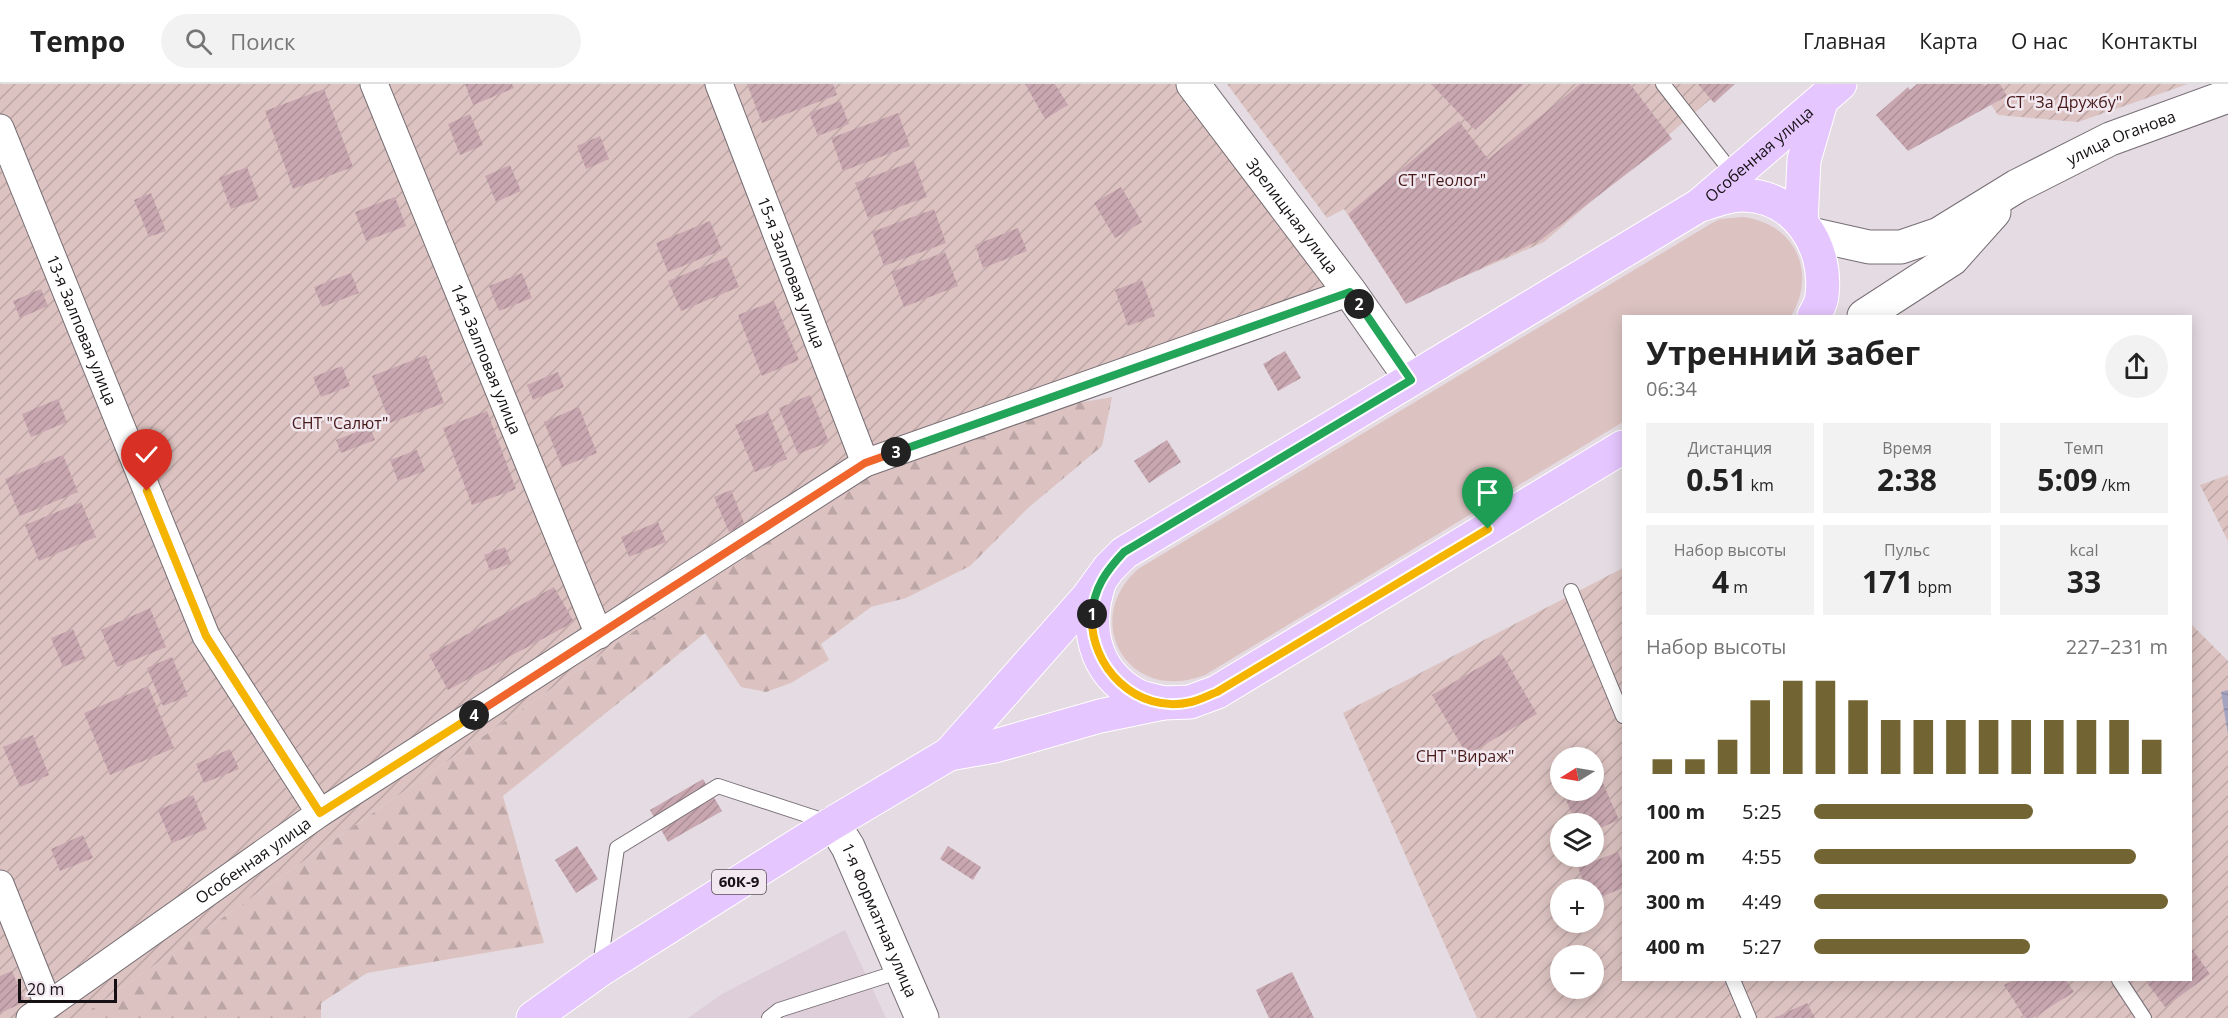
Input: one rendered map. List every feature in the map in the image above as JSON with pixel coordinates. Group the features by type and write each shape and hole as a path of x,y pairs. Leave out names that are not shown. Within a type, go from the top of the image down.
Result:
{"main road":[{"name":"Зрелищная улица","path":"1193,84 1350,292 1411,380"},
{"name":"Особенная улица","path":"1698,206 1830,93"},
{"name":"Особенная улица","path":"1806,228 1804,160 1830,93"},
{"name":"улица Оганова","path":"1806,228 1869,247 1901,247 1939,234 2017,186 2110,139 2228,96"},
{"name":"улица Оганова","path":"1866,315 1952,259 2017,186"},
{"path":"949,754 1099,584 1109,568 1124,552 1698,206 1721,198 1743,195 1760,198 1779,205 1806,228 1818,250 1823,266 1822,297 1814,315"},
{"path":"949,754 995,746 1100,716 1163,703 1190,702 1217,692 1622,448"},
{"path":"1099,584 1093,603 1092,624 1096,649 1105,667 1136,695 1163,703"},
{"name":"60К-9","path":"533,1018 600,970 832,823 949,754"},
{"name":"1-я Форматная улица","path":"832,823 848,847 922,1018"}],"street":[{"name":"14-я Залповая улица","path":"374,84 599,636"},
{"name":"15-я Залповая улица","path":"719,84 865,463"},
{"name":"13-я Залповая улица","path":"0,128 206,636 320,813"},
{"name":"Особенная улица","path":"39,1011 320,813 599,636 865,463 1350,292"},
{"path":"0,884 39,1011"}],"lane":[{"path":"1663,84 1734,175"},
{"path":"1571,591 1622,714"},
{"path":"600,970 617,848 718,786 832,823"},
{"path":"769,1018 779,1010 901,971"},
{"path":"1733,981 1749,1018"},
{"path":"2120,981 2144,1018"}],"shaded area":[{"path":"845,930 886,1018 688,1018 722,994"}],"green space":[{"name":"СНТ \"Салют\"","path":"0,84 1183,84 1341,304 878,468 722,570 78,1018 0,1018"},
{"name":"СТ \"Геолог\"","path":"1227,84 1728,84 1544,242 1405,302 1344,209 1327,218"},
{"name":"СТ \"За Дружбу\"","path":"1977,84 2188,84 2078,122 1998,115"},
{"path":"1743,217 1761,221 1788,239 1801,267 1802,283 1799,299 1791,315 1622,315 1622,423 1205,675 1178,681 1155,679 1135,669 1121,653 1113,634 1113,612 1121,590 1138,569 1720,219"},
{"path":"1112,397 1102,446 1028,508 970,566 906,598 871,607 821,644 829,660 791,683 766,692 741,687 705,633 503,796 544,943 367,973 321,1003 321,1018 78,1018 722,570 871,473 1038,410"},
{"path":"2228,475 2228,541 2200,485"},
{"name":"СНТ \"Вираж\"","path":"1622,569 1622,981 2192,981 2192,625 2228,661 2228,1018 1477,1018 1343,713"}],"water":[{"path":"2228,690 2228,735 2221,692"}],"building":[{"path":"465,84 512,84 514,88 473,105"},
{"path":"747,84 833,84 837,95 762,123"},
{"path":"1025,84 1055,84 1068,105 1045,119"},
{"path":"1431,84 1524,84 1475,130"},
{"path":"1580,84 1630,84 1672,139 1542,239 1406,304 1348,214 1459,121 1488,159"},
{"path":"1698,84 1735,84 1714,103"},
{"path":"1917,84 1983,84 1984,86 2000,84 2007,96 1908,151 1876,115 1908,87 1910,90"},
{"path":"324,89 353,167 293,189 265,111"},
{"path":"840,101 849,124 818,136 809,113"},
{"path":"898,113 910,146 843,171 831,138"},
{"path":"470,114 483,145 460,155 448,124"},
{"path":"600,136 609,159 586,169 577,146"},
{"path":"914,161 927,197 868,218 855,183"},
{"path":"510,165 521,191 496,202 485,176"},
{"path":"247,167 259,199 231,209 219,178"},
{"path":"1121,187 1142,222 1115,238 1094,203"},
{"path":"151,193 166,231 149,237 134,200"},
{"path":"395,197 406,226 366,241 355,212"},
{"path":"934,209 946,243 884,266 872,232"},
{"path":"710,221 722,250 668,272 656,243"},
{"path":"1018,228 1027,251 983,268 975,245"},
{"path":"945,252 958,286 904,307 891,272"},
{"path":"727,257 739,287 681,311 668,281"},
{"path":"351,273 359,293 322,307 314,287"},
{"path":"522,273 532,298 499,311 489,286"},
{"path":"1142,280 1155,316 1128,326 1115,290"},
{"path":"41,289 48,306 20,318 13,301"},
{"path":"774,301 799,360 762,376 738,315"},
{"path":"1285,351 1301,378 1278,391 1263,364"},
{"path":"426,355 444,403 390,423 372,376"},
{"path":"342,366 350,386 321,397 313,377"},
{"path":"558,372 564,387 533,400 527,385"},
{"path":"810,395 829,442 798,454 779,408"},
{"path":"58,399 67,422 31,437 22,414"},
{"path":"579,407 597,453 562,467 544,422"},
{"path":"487,411 516,489 472,505 443,428"},
{"path":"768,412 787,459 755,472 735,425"},
{"path":"370,427 375,440 341,453 336,440"},
{"path":"1167,440 1181,462 1149,483 1134,461"},
{"path":"417,450 425,471 398,481 390,460"},
{"path":"63,455 78,492 20,516 5,479"},
{"path":"731,490 745,525 729,532 714,497"},
{"path":"81,502 96,537 39,561 25,525"},
{"path":"658,522 666,542 629,557 621,537"},
{"path":"505,547 511,563 490,571 484,555"},
{"path":"554,587 574,622 448,690 429,655"},
{"path":"150,608 166,647 117,667 101,630"},
{"path":"73,629 85,658 63,667 51,638"},
{"path":"1502,654 1537,714 1467,755 1432,695"},
{"path":"172,657 188,696 163,706 147,668"},
{"path":"148,686 174,748 110,775 84,713"},
{"path":"33,735 49,775 20,787 3,747"},
{"path":"230,749 239,769 204,783 196,764"},
{"path":"703,779 722,811 668,842 650,810"},
{"path":"1604,786 1619,820 1604,826 1604,813 1571,813 1567,801 1604,801"},
{"path":"193,795 207,829 172,843 158,810"},
{"path":"83,835 93,858 60,871 51,849"},
{"path":"577,846 598,879 576,893 555,860"},
{"path":"948,846 981,867 973,880 940,859"},
{"path":"1618,852 1622,862 1622,888 1604,896 1604,879 1582,879 1578,867 1604,867 1604,857"},
{"path":"2192,949 2210,974 2165,1007 2146,981 2192,981"},
{"path":"12,971 25,1002 0,1013 0,976"},
{"path":"1292,972 1314,1018 1269,1018 1256,990"},
{"path":"2012,981 2067,981 2074,992 2033,1018 2025,1018 2004,985"},
{"path":"1807,1003 1815,1018 1774,1018"}],"route":[{"path":"147,491 206,636 320,813 599,636 865,463 1350,292 1411,380 1124,552 1109,568 1099,584 1093,603 1092,624 1096,649 1105,667 1136,695 1163,703 1190,702 1217,692 1488,529"}]}
